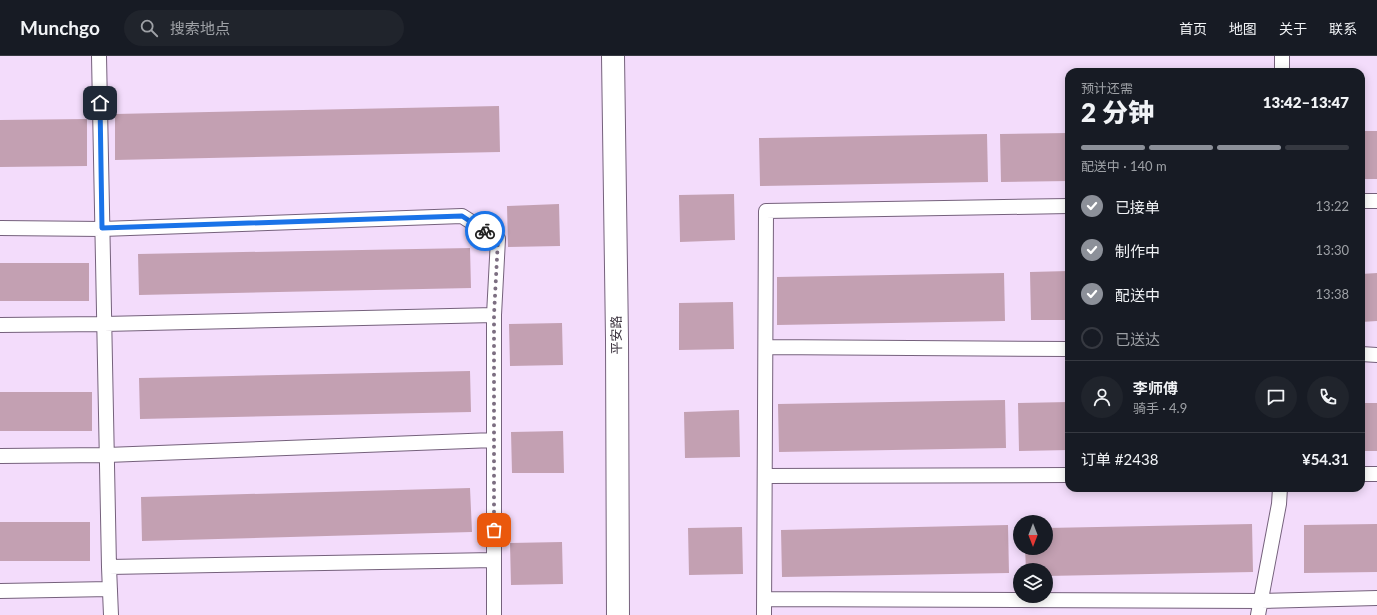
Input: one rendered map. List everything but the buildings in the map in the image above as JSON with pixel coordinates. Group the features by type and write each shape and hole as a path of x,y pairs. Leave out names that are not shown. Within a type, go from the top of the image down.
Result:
{"street":[{"name":"平安路","path":"613,56 617,339 618,615"}],"lane":[{"path":"99,56 111,615"},
{"path":"1282,56 1282,68"},
{"path":"1365,201 1377,201"},
{"path":"764,615 766,211 1065,206"},
{"path":"0,228 102,228 462,216 498,239 494,315 494,615"},
{"path":"0,325 494,315"},
{"path":"766,347 1065,349"},
{"path":"1365,354 1377,354"},
{"path":"0,456 107,456 494,440"},
{"path":"1365,474 1377,474"},
{"path":"765,476 1065,475"},
{"path":"1258,615 1280,504 1280,492"},
{"path":"109,567 494,560"},
{"path":"0,590 110,589"},
{"path":"764,599 1261,601 1377,598"}],"way so far":[{"path":"485,231 498,239 494,315 494,530"}],"route":[{"path":"100,103 102,228 462,216 485,231"}]}
